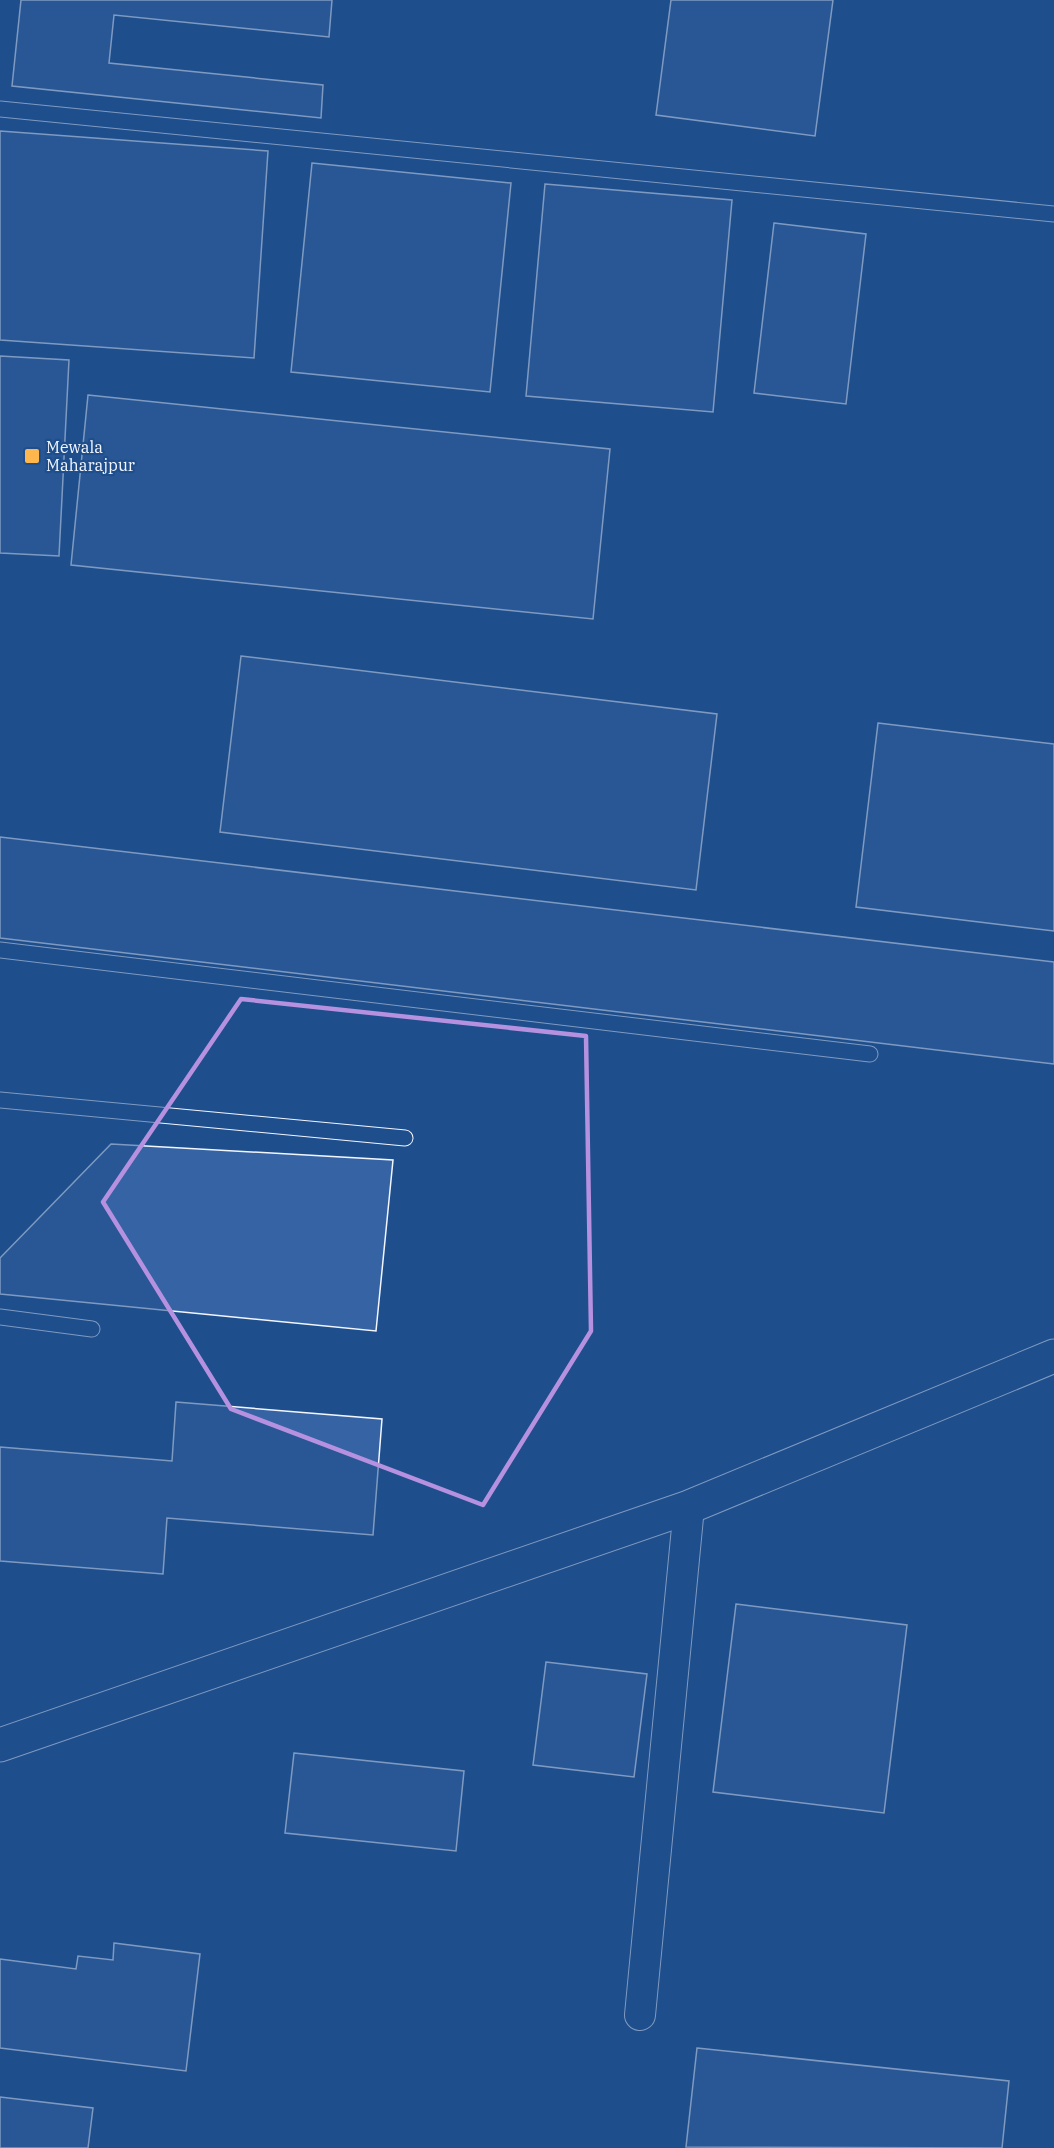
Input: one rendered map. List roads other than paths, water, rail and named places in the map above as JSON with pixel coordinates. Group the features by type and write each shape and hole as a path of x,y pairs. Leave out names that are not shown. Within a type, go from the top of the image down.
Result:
{"street":[{"path":"0,1746 689,1507 1054,1356"},
{"path":"640,2015 689,1507"}],"lane":[{"path":"0,109 1054,214"},
{"path":"0,950 870,1054"},
{"path":"0,1100 405,1138"},
{"path":"0,1317 92,1329"}],"place":[{"name":"Mewala Maharajpur","path":"32,456"}]}
